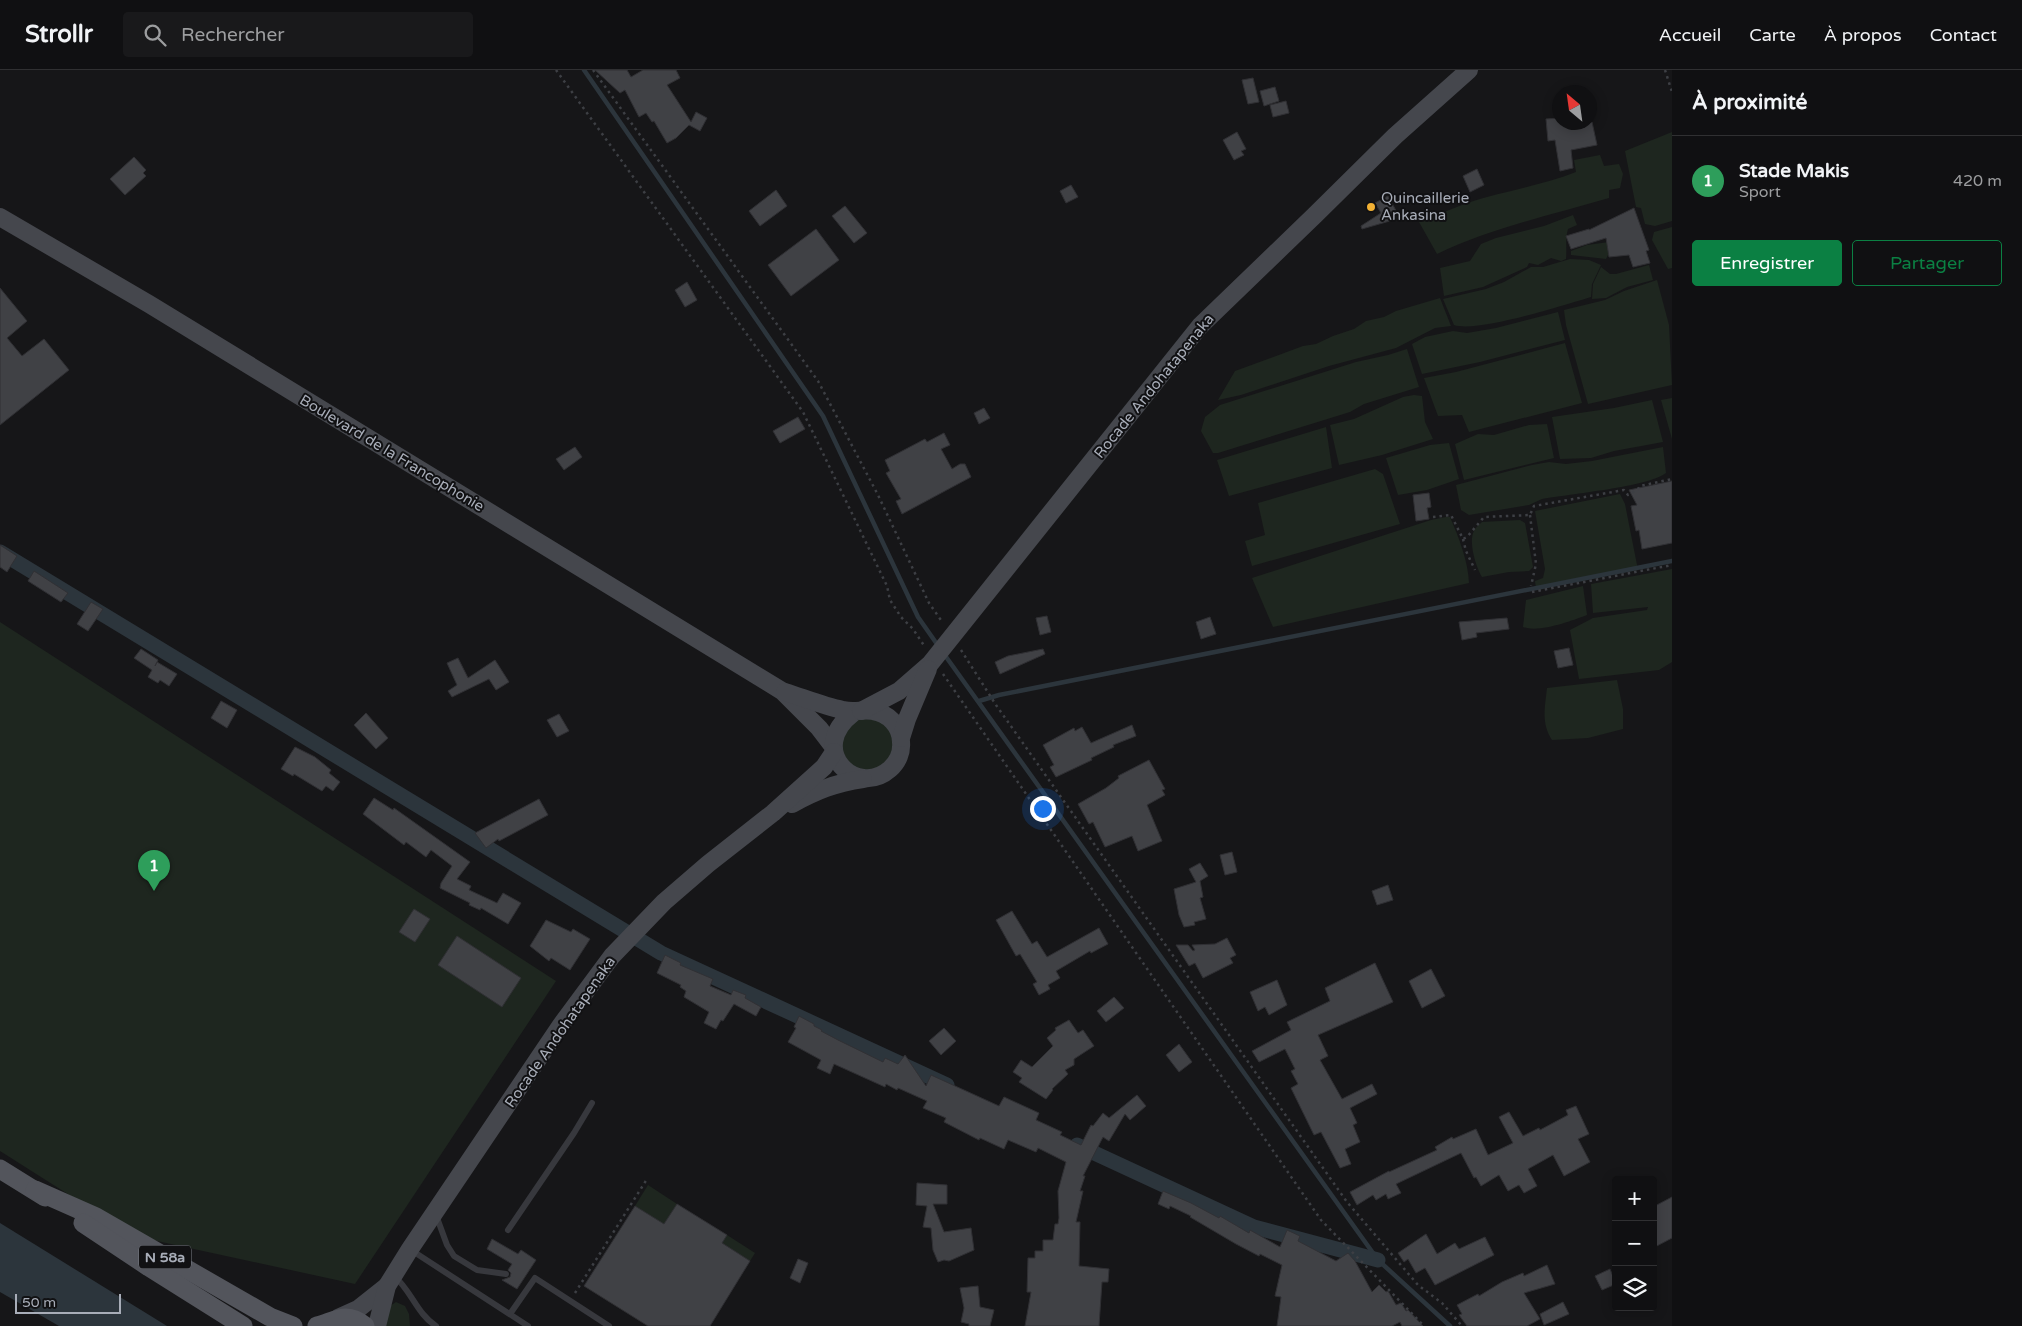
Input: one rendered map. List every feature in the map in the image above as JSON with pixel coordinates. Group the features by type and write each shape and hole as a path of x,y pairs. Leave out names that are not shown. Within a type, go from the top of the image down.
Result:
{"main road":[{"name":"Rocade Andohatapenaka","path":"932,661 1200,326 1395,136 1469,70"},
{"name":"Boulevard de la Francophonie","path":"0,217 149,304 782,691"},
{"path":"774,813 824,767 833,749 836,731 842,721 899,691 932,661"},
{"path":"901,738 906,719 932,661"},
{"path":"774,813 817,791 841,782 886,773 894,766 902,748 898,728 887,716 872,710 857,712 782,691"},
{"path":"782,691 819,728 833,749 838,763 846,771 856,776 867,778"},
{"name":"Rocade Andohatapenaka","path":"391,1281 410,1249 561,1025 612,956 664,902 708,864 774,813"},
{"name":"N 58a","path":"0,1169 243,1326"},
{"name":"N 58a","path":"35,1190 96,1217 270,1317 293,1326"},
{"path":"325,1324 358,1309 391,1281"},
{"path":"377,1326 391,1281"},
{"path":"325,1324 349,1318 365,1326"}],"lane":[{"path":"508,1230 574,1134 592,1103"},
{"path":"435,1212 447,1245 454,1256 477,1270 506,1274"},
{"path":"410,1249 528,1326"},
{"path":"525,1276 535,1278 610,1326"},
{"path":"510,1314 535,1278"},
{"path":"391,1281 402,1283 427,1320 436,1326"}],"path":[{"path":"556,70 803,412 887,586 890,600 900,617 913,629 932,661 1321,1220 1424,1326"},
{"path":"593,70 818,381 878,495 929,603 950,640 990,693 996,705 1347,1202 1418,1284 1442,1303 1462,1326"},
{"path":"1665,70 1672,92"},
{"path":"1531,586 1536,564 1530,515 1534,506 1624,490 1628,495 1640,486 1672,479"},
{"path":"1433,517 1451,515 1475,570"},
{"path":"1463,539 1467,537 1484,517 1530,515"},
{"path":"1532,592 1672,565"},
{"path":"570,1301 647,1179"}],"shaded area":[{"path":"1672,132 1672,221 1655,226 1645,224 1641,208 1636,207 1625,151"},
{"path":"1600,155 1604,166 1619,164 1623,174 1620,188 1609,190 1609,198 1500,229 1437,254 1419,222 1467,203 1576,172 1574,160"},
{"path":"1573,215 1577,225 1568,229 1566,259 1561,261 1551,258 1538,265 1529,263 1527,267 1483,287 1444,296 1440,268 1470,261 1481,244 1496,238 1544,226"},
{"path":"1672,227 1672,268 1668,269 1652,240 1654,232"},
{"path":"1609,242 1609,253 1606,259 1571,255 1571,251 1587,245"},
{"path":"1570,259 1589,260 1601,265 1592,284 1591,297 1501,322 1482,325 1454,325 1443,299 1486,289 1504,282 1531,267 1543,267"},
{"path":"1649,265 1653,280 1627,287 1606,298 1592,299 1593,284 1601,267 1610,274 1616,274"},
{"path":"1657,280 1669,325 1672,385 1588,404 1566,325 1564,310 1605,300 1624,291"},
{"path":"1440,298 1451,326 1435,328 1396,348 1329,366 1241,395 1218,400 1235,371 1303,346 1316,344 1354,329 1366,321 1384,317 1396,311"},
{"path":"1558,312 1565,340 1480,362 1422,374 1412,344 1425,337 1453,331 1467,333 1496,328"},
{"path":"1565,343 1582,403 1469,432 1462,415 1438,416 1424,378 1456,372"},
{"path":"1407,349 1419,387 1364,404 1350,412 1218,453 1213,453 1201,431 1205,417 1220,405 1356,362"},
{"path":"1422,396 1425,422 1433,439 1382,455 1339,465 1330,425 1354,419 1403,397"},
{"path":"1672,398 1672,439 1661,400"},
{"path":"1652,400 1663,442 1614,451 1591,458 1560,459 1552,417 1614,408"},
{"path":"1547,424 1554,458 1464,480 1455,444 1478,434 1494,435 1529,425"},
{"path":"1326,427 1332,468 1229,496 1217,460"},
{"path":"1449,443 1459,479 1427,490 1398,495 1386,458 1430,445"},
{"path":"1663,447 1666,473 1657,478 1626,486 1542,499 1529,505 1469,515 1461,510 1456,485 1532,465 1549,462 1566,464 1592,461"},
{"path":"1375,469 1383,474 1400,524 1252,566 1245,541 1265,535 1258,503"},
{"path":"1620,494 1625,504 1638,570 1536,589 1535,581 1543,578 1545,569 1535,511"},
{"path":"1450,517 1460,541 1467,566 1469,583 1273,627 1252,578 1431,520"},
{"path":"1520,520 1525,523 1533,567 1529,571 1509,572 1482,577 1472,548 1472,536 1475,529 1482,522"},
{"path":"1672,569 1672,662 1659,670 1579,679 1570,630 1593,618 1647,610 1648,607 1593,613 1591,584"},
{"path":"1583,586 1587,615 1546,627 1523,627 1526,600"},
{"path":"0,622 556,981 355,1284 134,1236 0,1151"},
{"path":"1617,680 1623,709 1623,729 1588,738 1552,740 1545,721 1547,688"},
{"path":"859,715 884,721 893,739 892,752 889,758 872,770 856,769 842,759 839,733"},
{"path":"648,1185 677,1204 664,1224 635,1206"},
{"path":"0,1223 167,1326 59,1326 0,1292"},
{"path":"727,1235 755,1253 750,1261 722,1243"},
{"path":"396,1302 405,1306 409,1314 410,1326 384,1326 390,1306"}],"building":[{"path":"595,70 627,70 631,77 643,70 676,70 680,78 667,85 691,122 696,112 707,118 700,131 689,125 676,138 667,143 654,121 652,122 646,113 639,117 625,90 620,93"},
{"path":"1253,78 1259,102 1248,104 1242,80"},
{"path":"1275,87 1279,101 1264,106 1260,91"},
{"path":"1286,101 1289,113 1273,117 1270,105"},
{"path":"1546,119 1552,119 1552,130 1594,130 1597,145 1571,150 1573,168 1560,171 1555,140 1548,141"},
{"path":"1237,132 1246,149 1241,151 1244,155 1234,160 1223,140"},
{"path":"134,157 146,170 143,173 146,176 125,195 110,179"},
{"path":"1477,169 1484,185 1470,192 1463,176"},
{"path":"1071,185 1078,197 1066,203 1060,191"},
{"path":"776,190 787,206 760,226 749,211"},
{"path":"1388,196 1400,218 1362,229 1361,226 1381,213 1375,203"},
{"path":"845,206 867,233 854,243 832,216"},
{"path":"1634,208 1649,250 1646,251 1650,263 1633,267 1629,255 1609,257 1606,238 1571,249 1566,236 1589,230"},
{"path":"816,229 839,260 791,296 768,265"},
{"path":"687,282 697,300 685,307 675,290"},
{"path":"0,288 27,321 7,338 22,356 44,339 69,370 0,425"},
{"path":"984,408 990,418 979,424 974,413"},
{"path":"798,417 805,429 780,443 773,431"},
{"path":"944,433 950,445 941,449 952,469 960,464 965,464 971,477 902,514 896,501 901,499 886,473 890,471 885,460 925,439 927,442"},
{"path":"575,447 582,457 564,470 556,459"},
{"path":"1672,481 1672,543 1642,549 1639,530 1636,531 1631,506 1637,505 1629,490"},
{"path":"1429,493 1431,507 1427,508 1429,519 1416,521 1413,495"},
{"path":"0,545 17,556 7,572 0,567"},
{"path":"34,571 68,593 61,602 28,581"},
{"path":"91,602 103,609 88,631 77,624"},
{"path":"1047,616 1051,632 1040,635 1036,618"},
{"path":"1210,617 1216,634 1201,639 1196,622"},
{"path":"1507,618 1509,629 1476,633 1477,637 1462,640 1459,622"},
{"path":"1569,648 1573,665 1558,668 1554,651"},
{"path":"141,649 158,660 157,662 177,674 169,686 160,680 158,683 148,677 152,670 134,658"},
{"path":"1043,649 1045,654 1000,674 995,662 1008,656"},
{"path":"458,658 468,678 495,660 509,682 496,690 489,679 452,697 448,691 457,685 447,663"},
{"path":"221,701 237,710 227,728 211,718"},
{"path":"366,713 388,738 376,749 354,725"},
{"path":"559,714 569,731 557,737 547,720"},
{"path":"1132,725 1136,736 1113,745 1114,747 1091,758 1092,760 1056,777 1050,767 1054,765 1043,745 1074,728 1075,731 1082,727 1091,743"},
{"path":"295,747 315,757 331,770 329,773 340,782 333,791 326,786 322,791 294,774 293,776 281,769"},
{"path":"1149,760 1165,789 1162,790 1165,795 1147,805 1162,841 1138,851 1132,836 1105,847 1093,822 1089,824 1078,804 1106,788 1119,778 1118,776"},
{"path":"374,798 393,810 394,808 470,862 457,879 471,886 469,890 497,903 503,893 521,903 508,924 481,908 480,910 469,905 470,903 440,888 441,883 452,866 431,850 426,857 406,842 404,845 363,814"},
{"path":"539,799 548,815 499,841 498,839 486,848 475,833"},
{"path":"1232,852 1237,872 1225,875 1220,855"},
{"path":"1200,863 1208,876 1200,881 1203,897 1200,898 1206,919 1194,922 1195,925 1184,927 1179,915 1174,889 1196,882 1189,869"},
{"path":"1388,885 1393,900 1377,905 1372,891"},
{"path":"414,909 430,919 415,942 399,932"},
{"path":"1012,911 1032,944 1037,941 1047,957 1099,928 1108,944 1091,953 1090,951 1056,971 1060,978 1048,985 1050,989 1039,995 1033,984 1037,982 1020,954 1016,956 996,920"},
{"path":"546,920 571,932 573,929 590,939 570,970 551,958 549,961 530,946"},
{"path":"457,936 521,978 502,1007 438,965"},
{"path":"1227,938 1236,955 1230,958 1233,963 1203,978 1195,963 1189,966 1176,945 1188,945 1193,951 1195,950 1192,945 1215,944"},
{"path":"665,955 681,963 680,965 713,979 710,986 731,995 733,990 746,995 745,998 761,1007 756,1016 734,1004 716,1029 704,1023 709,1012 684,997 686,991 680,987 681,985 657,973"},
{"path":"1375,963 1393,1002 1318,1035 1328,1056 1320,1060 1342,1099 1372,1084 1377,1094 1350,1108 1357,1123 1353,1125 1360,1142 1345,1149 1351,1164 1340,1168 1321,1132 1314,1135 1291,1088 1298,1084 1291,1071 1295,1069 1285,1049 1259,1062 1252,1051 1291,1030 1287,1022 1330,1001 1325,988"},
{"path":"1431,969 1445,996 1422,1008 1409,981"},
{"path":"1277,980 1287,1005 1269,1015 1265,1007 1258,1011 1250,992"},
{"path":"1114,997 1124,1008 1106,1022 1097,1011"},
{"path":"799,1016 814,1024 821,1031 883,1062 885,1058 898,1064 905,1055 926,1086 931,1075 999,1106 1004,1097 1039,1113 1036,1120 1062,1132 1060,1135 1081,1145 1091,1125 1093,1126 1103,1113 1109,1118 1137,1095 1146,1106 1130,1120 1125,1114 1109,1141 1103,1137 1083,1176 1085,1176 1080,1191 1083,1191 1076,1222 1080,1222 1079,1266 1109,1269 1108,1282 1102,1282 1099,1326 1025,1326 1031,1292 1027,1292 1028,1258 1035,1258 1035,1251 1043,1251 1043,1240 1053,1240 1055,1224 1058,1224 1059,1218 1058,1191 1066,1162 1038,1148 1036,1152 1008,1140 1004,1149 980,1138 979,1140 944,1122 946,1118 923,1108 927,1101 898,1088 897,1090 886,1084 885,1087 834,1064 830,1074 817,1068 821,1060 788,1042 796,1028 794,1027"},
{"path":"1069,1020 1078,1033 1083,1030 1094,1046 1074,1059 1074,1065 1065,1070 1068,1074 1052,1089 1046,1099 1019,1082 1022,1078 1013,1072 1021,1060 1032,1067 1053,1046 1047,1038 1056,1030 1055,1028"},
{"path":"944,1028 956,1041 941,1055 929,1041"},
{"path":"1179,1044 1192,1062 1179,1072 1166,1055"},
{"path":"1576,1106 1589,1134 1578,1139 1590,1162 1564,1176 1553,1155 1528,1169 1537,1186 1524,1193 1519,1185 1508,1191 1499,1175 1481,1186 1476,1177 1474,1178 1461,1153 1396,1184 1401,1193 1388,1199 1386,1194 1376,1200 1373,1195 1357,1205 1350,1192 1389,1171 1437,1150 1435,1147 1452,1137 1453,1139 1476,1129 1488,1155 1513,1143 1499,1117 1509,1112 1523,1136 1539,1128 1540,1130 1568,1115 1566,1110"},
{"path":"917,1183 947,1185 947,1204 933,1204 944,1232 971,1228 974,1250 949,1261 938,1262 933,1250 931,1228 923,1227 927,1206 916,1205"},
{"path":"1163,1191 1219,1218 1220,1216 1249,1233 1250,1230 1280,1247 1287,1230 1300,1236 1298,1241 1336,1261 1348,1253 1355,1261 1372,1292 1379,1285 1386,1292 1388,1291 1396,1305 1401,1303 1406,1311 1408,1310 1423,1326 1402,1326 1400,1322 1392,1326 1277,1326 1281,1297 1275,1296 1282,1265 1236,1244 1191,1216 1170,1206 1169,1209 1158,1204"},
{"path":"1672,1197 1672,1238 1657,1246 1657,1221 1657,1205"},
{"path":"677,1204 727,1235 722,1243 750,1261 710,1326 648,1326 584,1286 635,1206 664,1224"},
{"path":"1426,1234 1437,1254 1455,1243 1459,1249 1485,1237 1494,1255 1435,1285 1425,1268 1416,1273 1408,1259 1404,1262 1398,1253"},
{"path":"492,1239 518,1254 521,1250 536,1260 517,1289 502,1280 510,1277 511,1273 508,1270 512,1264 487,1249"},
{"path":"798,1259 808,1263 800,1283 790,1278"},
{"path":"1547,1265 1555,1284 1524,1293 1540,1319 1527,1326 1467,1326 1459,1315 1462,1314 1457,1305 1478,1294 1479,1296 1502,1282 1523,1273 1524,1276"},
{"path":"1610,1269 1612,1286 1602,1290 1595,1276"},
{"path":"978,1286 980,1307 994,1310 990,1326 969,1326 969,1324 961,1322 964,1308 960,1288"},
{"path":"1563,1302 1569,1314 1544,1325 1540,1314"}],"waterway":[{"path":"584,70 823,416 918,617 939,647"},
{"path":"0,552 661,953 947,1085"},
{"path":"979,701 999,695 1672,561"},
{"path":"944,654 1378,1260 1450,1326"},
{"path":"1077,1145 1254,1227 1378,1260"}],"place":[{"name":"Quincaillerie Ankasina","path":"1371,207"},
{"name":"Stade Makis","path":"154,891"}]}
